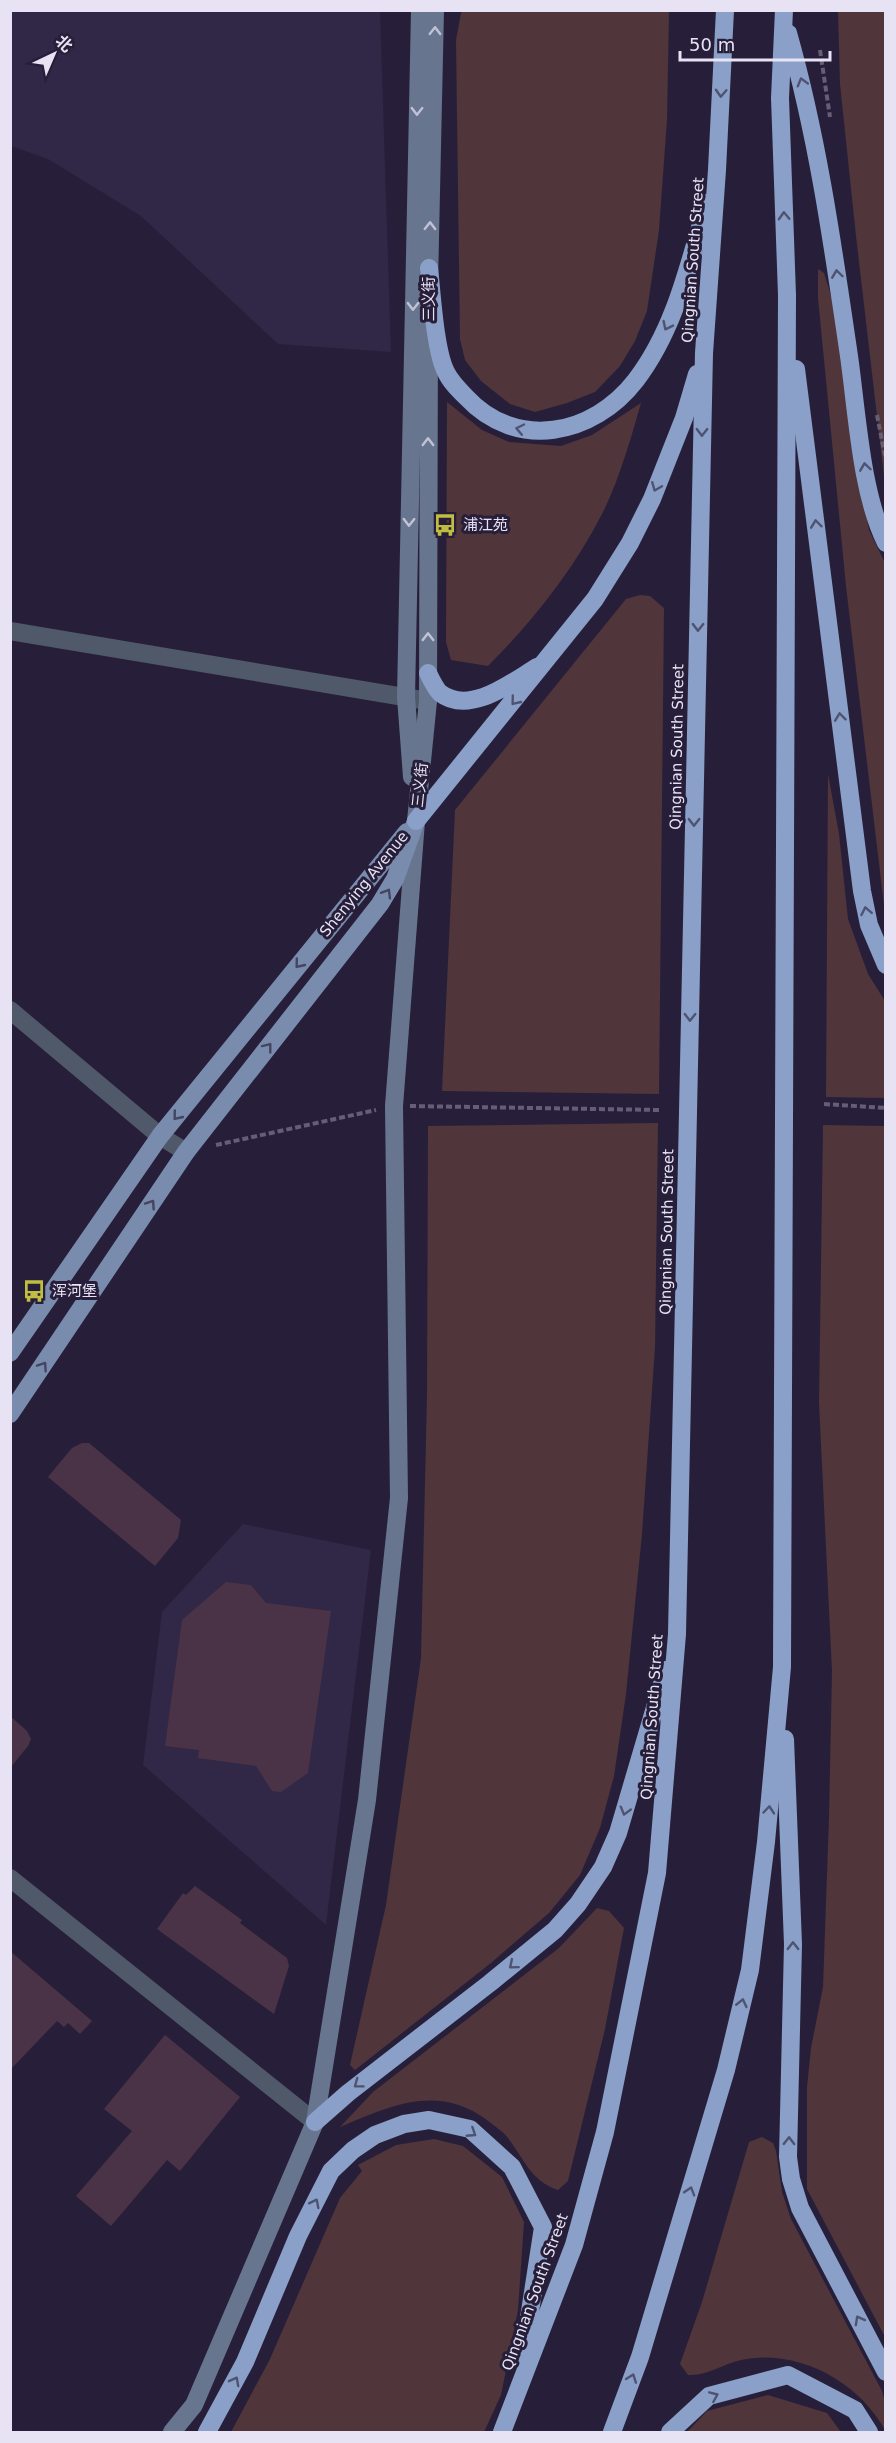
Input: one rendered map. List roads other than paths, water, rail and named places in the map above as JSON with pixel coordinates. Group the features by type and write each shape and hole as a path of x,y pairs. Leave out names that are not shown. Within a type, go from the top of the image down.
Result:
{"highway":[{"name":"Qingnian South Street","path":"502,2433 574,2245 605,2132 657,1873 677,1634 704,352 725,12"},
{"path":"784,15 780,98 786,295 782,1667 793,1944 788,2157 791,2179 800,2208 885,2372"},
{"path":"784,15 806,98 832,237 866,476 874,511 885,543"},
{"path":"429,268 440,352 445,371 471,403 484,414 504,425 523,431 558,429 580,422 596,415 623,395 636,380 656,347 675,309 717,170"},
{"path":"786,295 862,891 869,925 885,965"},
{"path":"416,821 596,599 630,543 652,498 684,418 704,352"},
{"path":"428,673 438,692 451,699 468,700 483,698 547,662"},
{"path":"315,2122 348,2092 555,1930 578,1904 603,1867 618,1833 677,1634"},
{"path":"612,2433 640,2357 726,2070 750,1970 766,1842 782,1667"},
{"path":"207,2433 245,2362 298,2236 331,2171 353,2150 375,2135 404,2124 429,2120 470,2129 512,2167 543,2228 516,2396"},
{"path":"670,2433 710,2396 788,2375 855,2410 869,2433"}],"main road":[{"name":"Shenying Avenue","path":"10,1353 160,1136 416,821"},
{"name":"Shenying Avenue","path":"10,1414 186,1152 380,904 395,879 416,821"}],"street":[{"name":"三义街","path":"416,821 406,697 420,10"},
{"name":"三义街","path":"416,821 428,701 429,268 435,10"},
{"path":"10,632 428,701"},
{"path":"172,2433 194,2405 315,2122 367,1800 399,1498 394,1106 416,821"},
{"path":"10,1010 160,1136 186,1152"},
{"path":"10,1878 315,2122"}],"place":[{"name":"浦江苑","path":"445,525"},
{"name":"浑河堡","path":"34,1291"}]}
